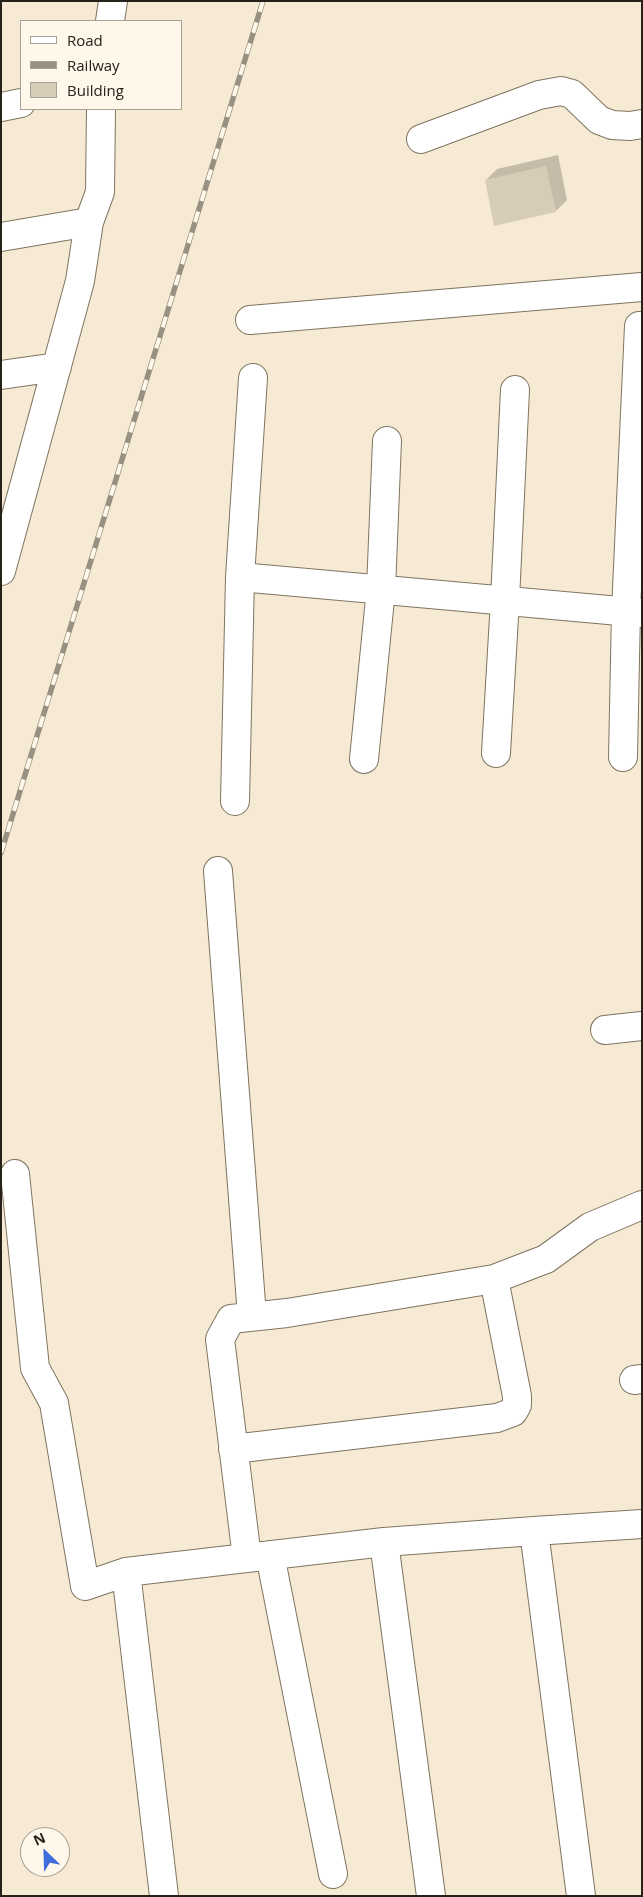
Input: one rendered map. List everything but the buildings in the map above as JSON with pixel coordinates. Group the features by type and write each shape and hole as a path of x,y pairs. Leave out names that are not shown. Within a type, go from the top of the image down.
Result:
{"street":[{"path":"110,20 113,1"},
{"path":"421,139 539,95 562,91 572,94 599,120 612,125 630,126 642,124"},
{"path":"1,107 20,104"},
{"path":"1,571 7,534 57,367 80,281 88,222 100,192 101,110"},
{"path":"1,237 88,222"},
{"path":"250,320 642,287"},
{"path":"623,757 634,612 639,326"},
{"path":"1,375 57,367"},
{"path":"235,801 240,576 253,378"},
{"path":"496,753 506,600 515,390"},
{"path":"364,758 381,589 387,440"},
{"path":"240,576 634,612"},
{"path":"218,870 252,1316"},
{"path":"605,1030 642,1026"},
{"path":"15,1174 35,1368 54,1403 85,1586 126,1572 384,1542 642,1524"},
{"path":"333,1874 233,1449 220,1339 231,1318 287,1313 494,1279 546,1258 590,1227 642,1205"},
{"path":"233,1449 497,1418 513,1412 517,1405 517,1396 494,1279"},
{"path":"534,1531 581,1896"},
{"path":"384,1542 431,1896"},
{"path":"126,1572 164,1896"}],"railway":[{"path":"1,853 263,1"}]}
